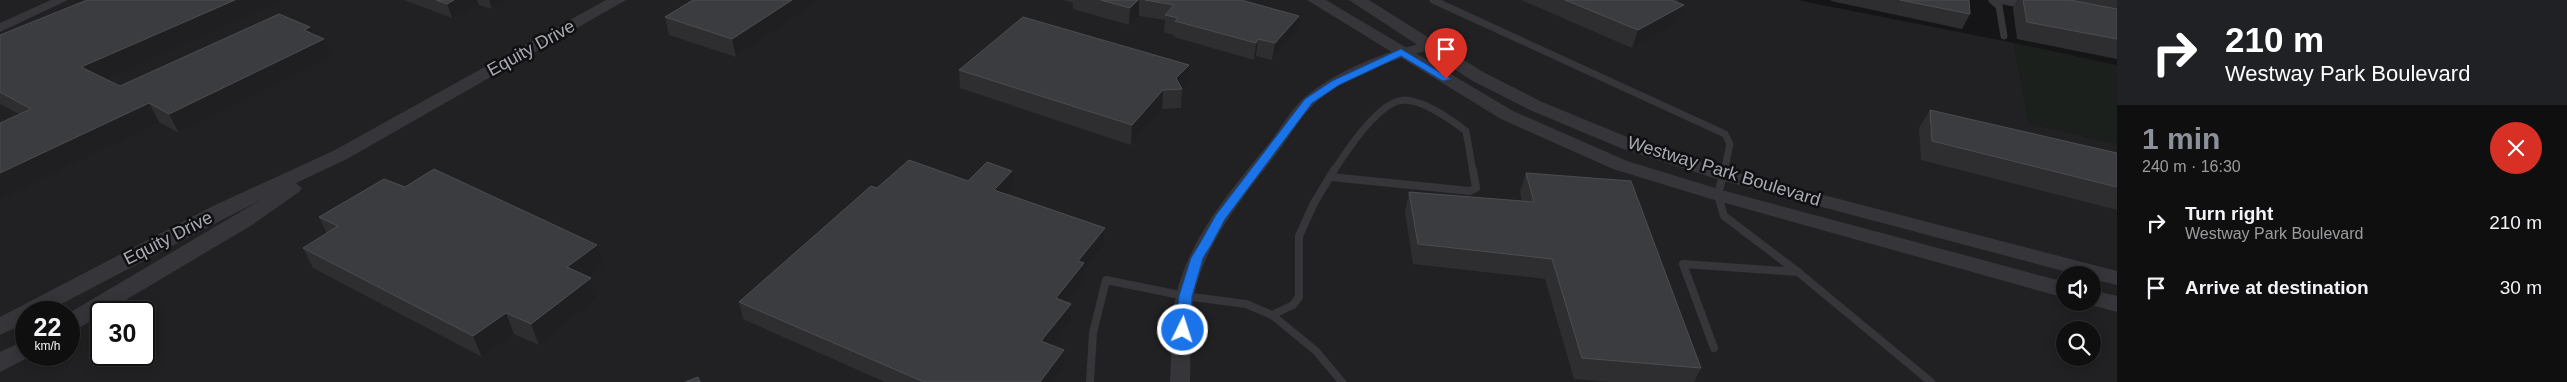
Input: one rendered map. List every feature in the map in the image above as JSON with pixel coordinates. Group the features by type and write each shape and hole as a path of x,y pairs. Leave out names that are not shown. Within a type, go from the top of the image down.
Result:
{"street":[{"path":"0,28 62,0"},
{"name":"Equity Drive","path":"0,327 222,210 340,155 618,0"},
{"name":"Westway Park Boulevard","path":"1315,0 1507,116 1620,165 1718,195 2056,288"},
{"name":"Westway Park Boulevard","path":"1357,0 1373,8 1428,46 1477,76 1536,106 1630,144 1724,175 2117,278"},
{"path":"1180,382 1185,296 1197,258 1220,217 1309,101 1335,83 1401,52 1428,46"},
{"name":"Equity Drive","path":"80,317 245,220 340,155"},
{"path":"2101,300 2117,304"},
{"path":"0,363 15,354"}],"lane":[{"path":"1433,0 1725,134 1730,144 1718,195 1724,216 1798,272 1931,382"},
{"path":"1992,0 2000,6 2004,36"},
{"path":"1999,0 2029,6"},
{"path":"1272,315 1292,305 1299,296 1298,238 1302,223 1331,177 1364,127 1391,103 1402,100 1413,101 1466,131 1476,188 1470,191 1331,177"},
{"path":"1714,348 1684,264 1798,272"},
{"path":"1090,382 1093,333 1106,280 1185,296 1246,304 1272,315 1316,351 1342,382"}],"shaded area":[{"path":"0,0 1797,0 2014,43 2029,123 2117,144 2117,382 0,382"},
{"path":"2014,43 2117,65 2117,144 2029,123"}],"building":[{"path":"87,0 235,0 81,67 120,86 279,14 310,27 304,30 324,39 169,114 149,103 0,173 0,123 31,109 0,92 0,35"},
{"path":"436,0 454,0 447,4"},
{"path":"693,0 792,0 732,39 665,17"},
{"path":"1101,0 1138,0 1130,8"},
{"path":"1145,0 1241,0 1299,16 1275,43 1258,39 1256,43 1175,21 1178,18 1165,15 1174,5"},
{"path":"1565,0 1671,0 1684,5 1638,30"},
{"path":"1900,0 1969,0 1970,14"},
{"path":"2023,0 2070,0 2117,9 2117,39 2027,22"},
{"path":"1023,17 1189,65 1176,78 1182,89 1163,90 1132,125 959,70"},
{"path":"1930,110 2117,153 2117,187 1932,141"},
{"path":"909,160 968,181 987,162 1012,171 994,190 1105,228 1078,261 1084,263 1056,298 1071,304 1041,341 1064,350 1040,382 924,382 739,302 871,186 877,188"},
{"path":"434,169 597,245 567,267 591,278 531,324 506,313 473,336 303,248 338,226 319,217 384,179 405,187"},
{"path":"1526,173 1631,181 1701,368 1582,358 1552,259 1418,244 1409,192 1534,202"},
{"path":"698,377 700,382 685,382"}],"route":[{"path":"1183,330 1185,296 1197,258 1220,217 1309,101 1335,83 1401,52 1446,79"}]}
